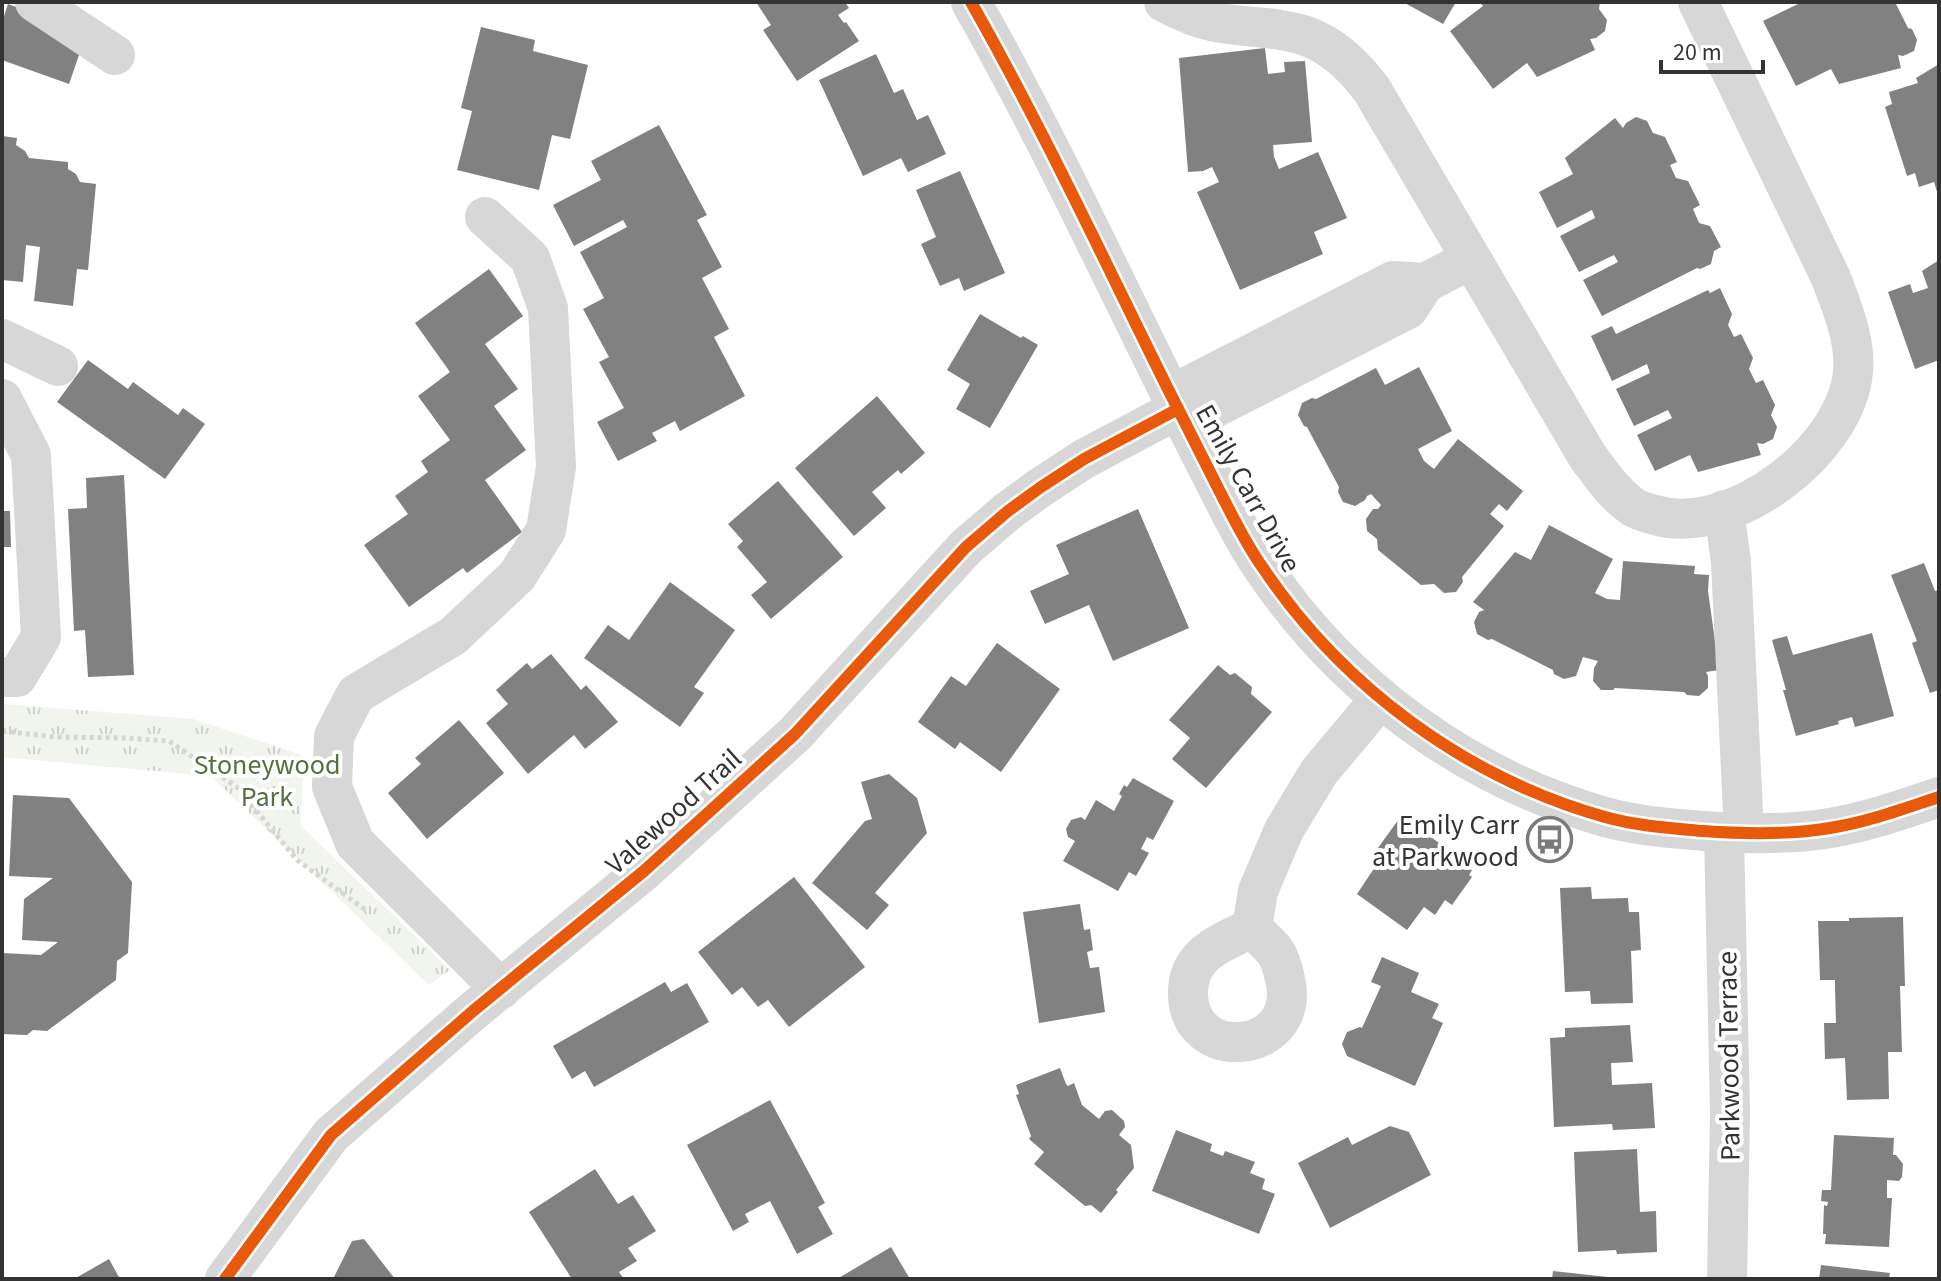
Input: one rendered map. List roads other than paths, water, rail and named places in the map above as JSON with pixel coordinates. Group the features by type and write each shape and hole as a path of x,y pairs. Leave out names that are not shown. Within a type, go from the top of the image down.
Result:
{"street":[{"path":"35,2 115,55"},
{"name":"Emily Carr Drive","path":"971,2 1007,65 1233,518 1262,567 1296,613 1326,649 1381,698 1426,734 1512,782 1561,803 1607,817 1657,827 1734,833 1830,828 1939,797"},
{"path":"1164,2 1189,15 1309,37 1355,67 1372,90 1588,457 1634,508 1678,519 1701,517 1751,499 1796,470 1833,428 1847,402 1853,372 1853,348 1831,278 1698,2"},
{"path":"485,217 530,258 548,308 556,467 546,530 517,576 453,636 356,694 334,736 332,787 355,843 501,989"},
{"name":"Valewood Trail","path":"225,1279 331,1135 644,871 795,734 966,547 1008,511 1084,459 1178,409 1408,309 1425,283 1471,259"},
{"path":"2,339 58,366"},
{"path":"2,399 31,455 41,637 17,677 2,677"},
{"name":"Parkwood Terrace","path":"1724,510 1731,562 1734,833 1727,1279"},
{"path":"1252,928 1258,891 1284,830 1319,772 1381,698"}],"place":[{"name":"Emily Carr at Parkwood","path":"1550,840"}],"park label":[{"name":"Stoneywood Park","path":"267,780"}]}
